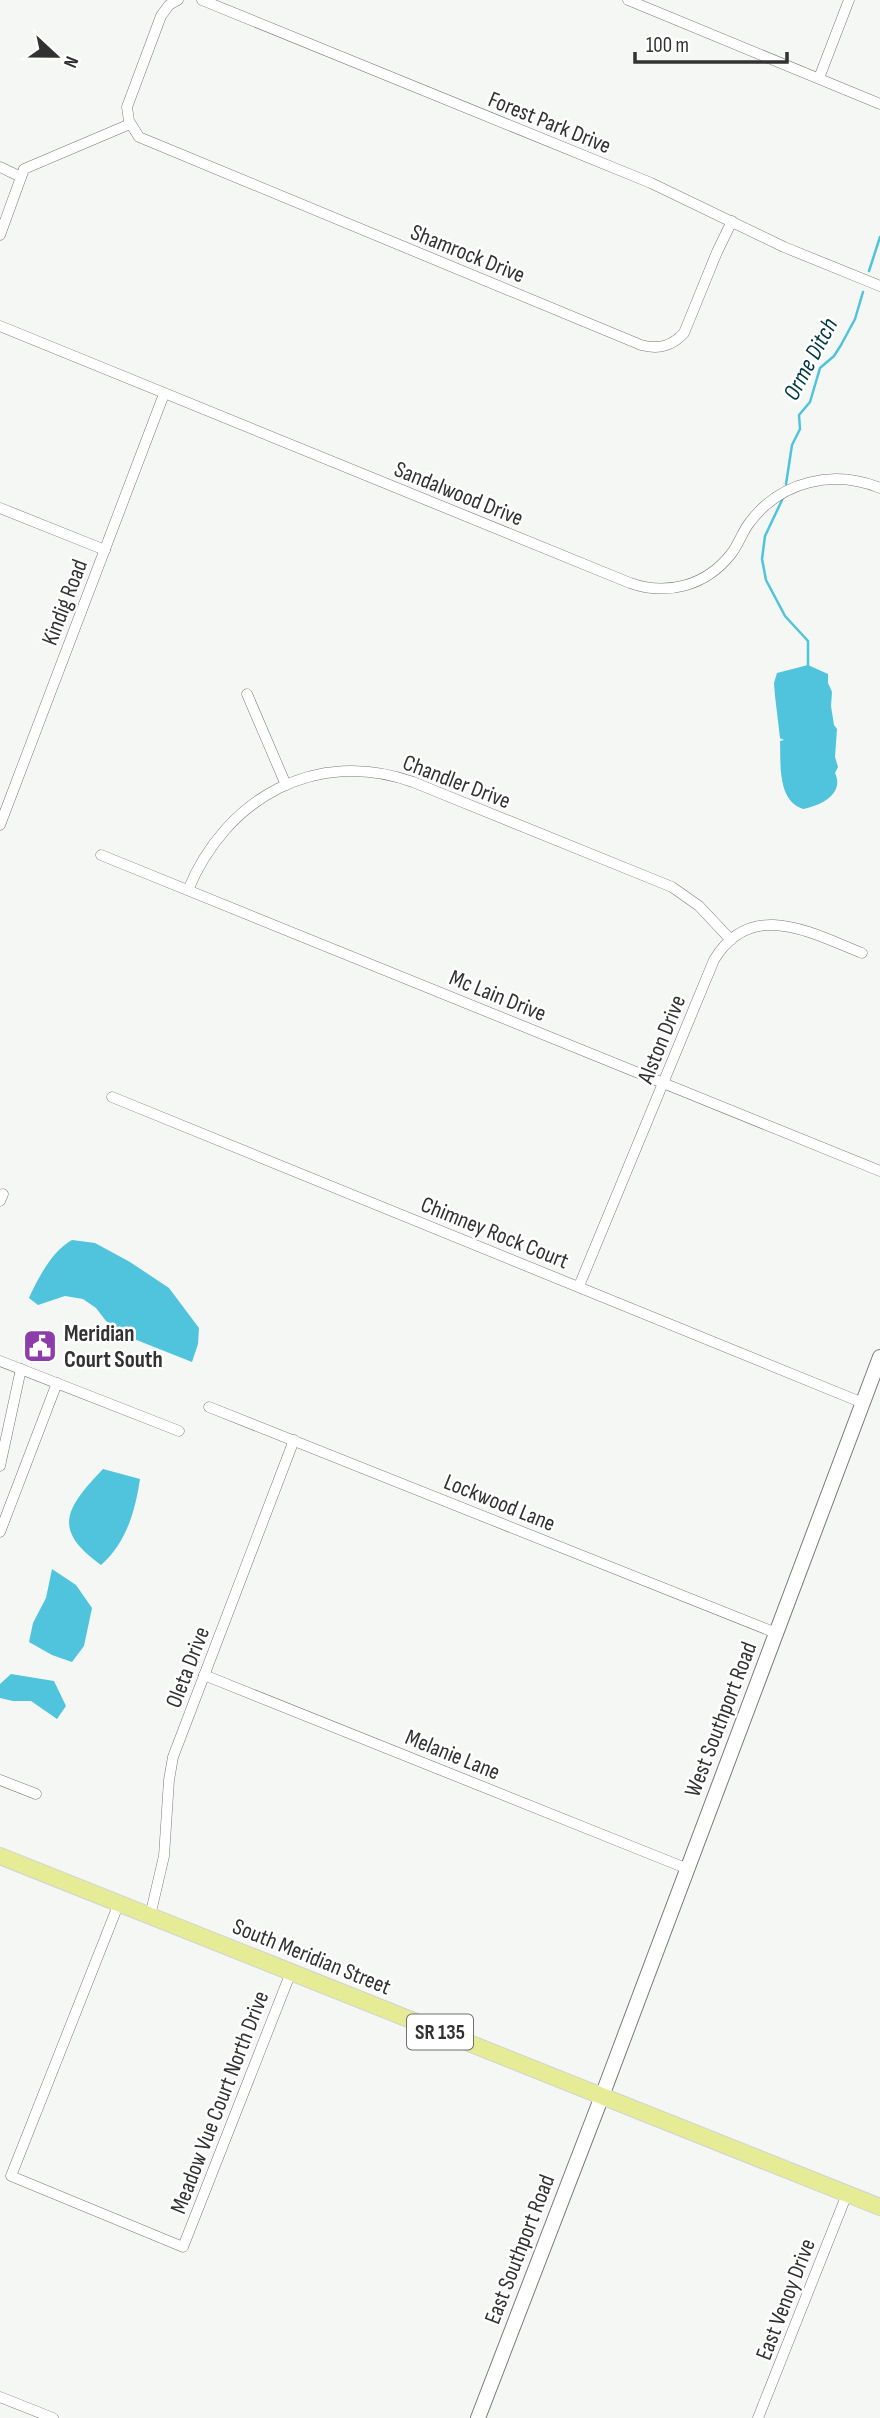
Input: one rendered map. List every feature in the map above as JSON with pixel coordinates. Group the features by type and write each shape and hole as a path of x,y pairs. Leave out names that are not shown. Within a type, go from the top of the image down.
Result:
{"main road":[{"name":"West Southport Road","path":"602,2096 880,1357"},
{"name":"South Meridian Street","path":"0,1856 880,2207"},
{"name":"East Southport Road","path":"478,2418 602,2096"}],"street":[{"path":"0,235 24,169 130,124 128,102 161,16 169,5 178,0"},
{"name":"Forest Park Drive","path":"202,0 651,184 784,247 880,286"},
{"path":"628,0 880,104"},
{"path":"818,78 849,0"},
{"name":"Shamrock Drive","path":"130,124 137,135 146,141 650,347 670,345 684,333 732,222"},
{"path":"0,167 21,177"},
{"name":"Sandalwood Drive","path":"0,326 630,583 649,588 678,588 712,573 732,552 748,524 761,509 791,488 836,478 880,488"},
{"name":"Kindig Road","path":"0,825 164,394"},
{"path":"0,508 105,550"},
{"path":"247,694 286,785"},
{"name":"Chandler Drive","path":"188,890 213,843 235,818 257,801 286,785 312,776 344,772 377,773 409,781 676,889 703,908 731,940"},
{"name":"Mc Lain Drive","path":"101,855 880,1171"},
{"path":"731,940 751,928 780,924 862,953"},
{"name":"Alston Drive","path":"579,1286 714,960 731,940"},
{"name":"Chimney Rock Court","path":"112,1097 863,1403"},
{"path":"0,1360 179,1431"},
{"path":"0,1466 22,1369"},
{"path":"0,1532 57,1383"},
{"name":"Lockwood Lane","path":"209,1407 776,1633"},
{"name":"Oleta Drive","path":"150,1916 164,1856 170,1771 176,1748 293,1440"},
{"name":"Melanie Lane","path":"204,1675 688,1869"},
{"path":"0,1780 36,1794"},
{"name":"Meadow Vue Court North Drive","path":"118,1903 11,2176 183,2247 291,1972"},
{"name":"East Venoy Drive","path":"758,2418 846,2194"},
{"path":"0,2397 53,2418"}],"water":[{"path":"808,665 828,674 834,725 837,729 835,757 838,767 834,793 823,802 803,809 789,798 782,780 780,741 784,740 780,738 774,683 777,673"},
{"path":"72,1240 95,1243 169,1288 199,1328 198,1344 192,1362 134,1339 106,1321 96,1308 83,1299 65,1296 38,1305 29,1298 52,1258"},
{"path":"103,1469 140,1479 128,1526 117,1547 101,1565 75,1540 69,1518 80,1495"},
{"path":"52,1569 76,1585 92,1608 84,1646 72,1662 29,1642 33,1623 46,1598"},
{"path":"11,1674 54,1681 66,1706 57,1719 31,1701 0,1698 0,1684"}],"waterway":[{"name":"Orme Ditch","path":"869,271 880,237"},
{"name":"Orme Ditch","path":"786,484 792,445 800,429 799,415 810,402 820,368 834,356 855,319 863,292"},
{"name":"Orme Ditch","path":"783,498 765,536 762,559 766,580 785,616 808,641 808,665"}],"place":[{"name":"Meridian Court South","path":"40,1346"}]}
